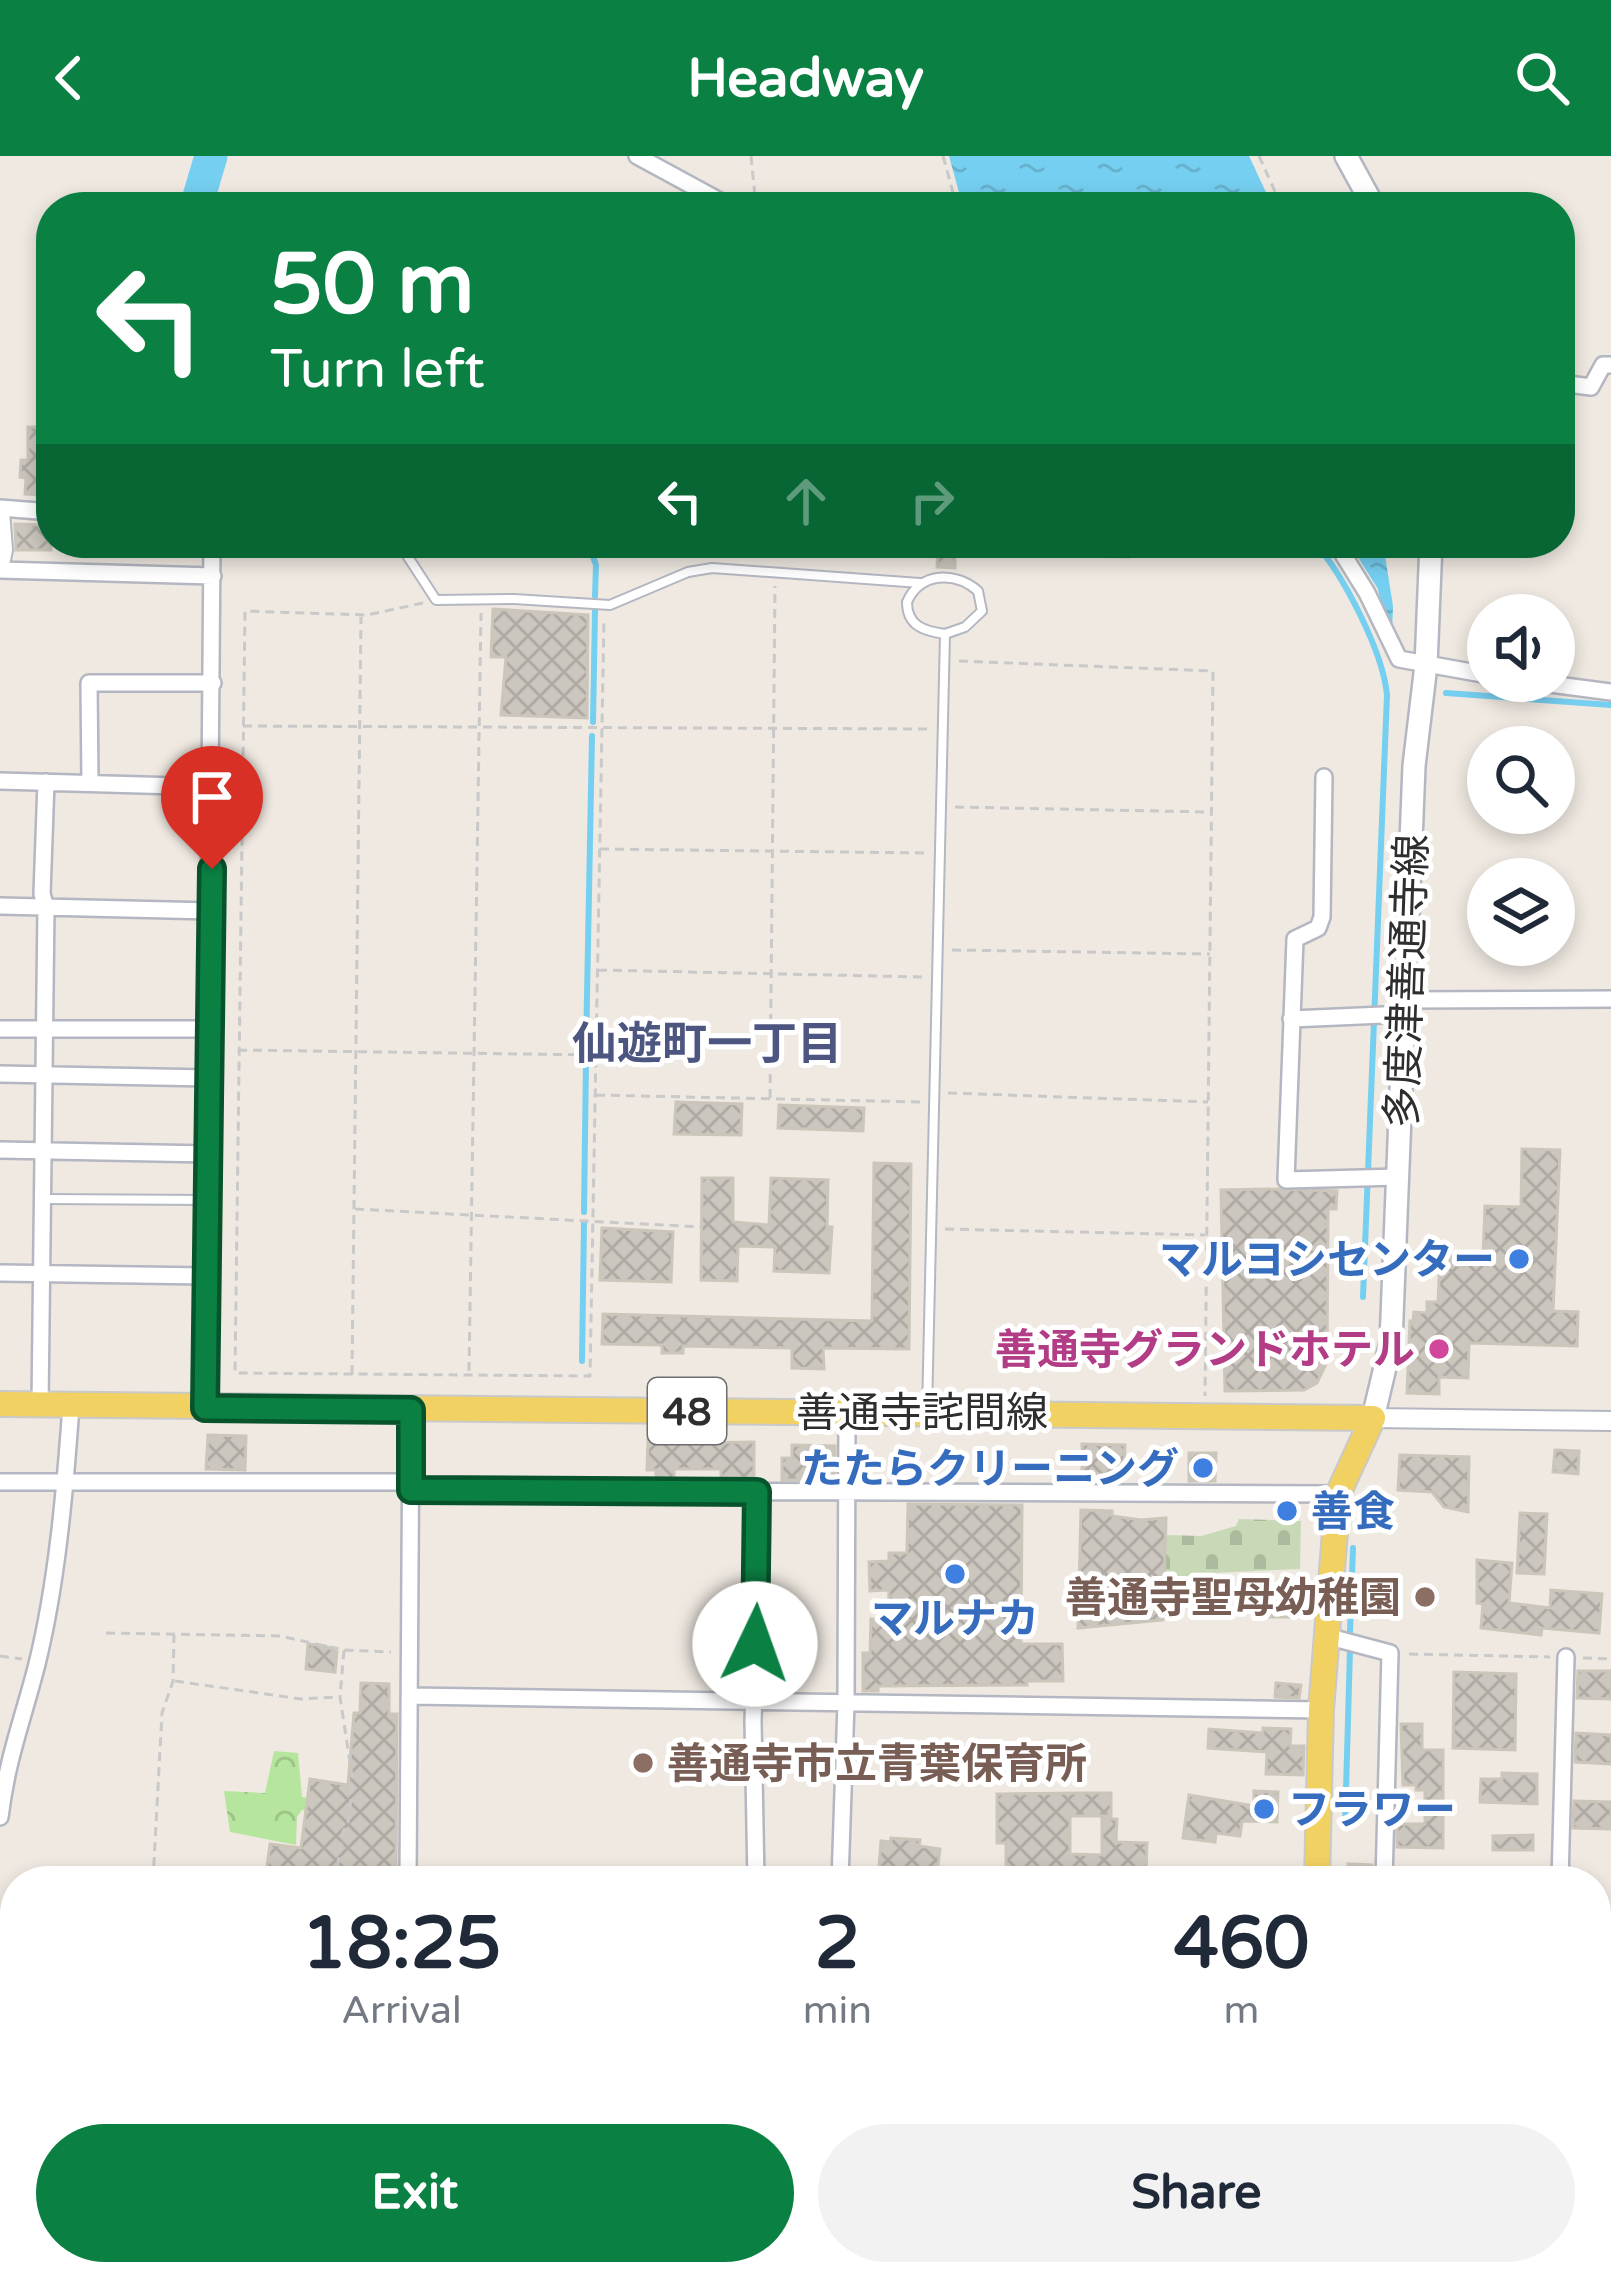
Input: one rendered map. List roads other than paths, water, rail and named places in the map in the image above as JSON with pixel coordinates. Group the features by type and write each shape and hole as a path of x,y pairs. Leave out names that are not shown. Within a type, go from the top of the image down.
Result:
{"main road":[{"path":"1346,156 1366,192"},
{"name":"多度津善通寺線","path":"1373,1418 1391,1342 1377,1177 1406,1007 1414,766 1426,665 1430,558"},
{"name":"善通寺詫間線","path":"0,1404 1373,1418"},
{"path":"1317,1866 1326,1636 1338,1494 1373,1418"}],"street":[{"path":"637,156 703,192"},
{"path":"1575,385 1591,387 1604,365 1611,365"},
{"path":"36,511 0,510 0,567 213,576"},
{"path":"205,1408 212,558"},
{"path":"1345,558 1399,658 1467,672"},
{"path":"90,783 89,683 213,682"},
{"path":"1575,687 1611,692"},
{"path":"1324,777 1322,917 1318,928 1295,939 1286,1180 1377,1177"},
{"path":"0,781 213,787"},
{"path":"40,1406 46,782"},
{"path":"0,906 211,911"},
{"path":"1291,1018 1406,1007 1611,998"},
{"path":"0,1029 210,1029"},
{"path":"0,1074 209,1078"},
{"path":"0,1150 208,1154"},
{"path":"0,1273 206,1276"},
{"path":"0,1817 6,1765 38,1661 65,1482 71,1406"},
{"path":"408,1866 411,1410"},
{"path":"841,1866 847,1412"},
{"path":"1373,1418 1611,1420"},
{"path":"0,1482 1338,1494"},
{"path":"756,1866 757,1492"},
{"path":"1326,1636 1390,1652 1384,1866"},
{"path":"1560,1866 1566,1657"},
{"path":"411,1696 1084,1702 1322,1711"}],"lane":[{"path":"408,558 436,600 604,604 688,572 712,568 920,583 961,579 978,591 982,611 976,620 945,634 918,627 910,620 907,602 920,583"},
{"path":"927,1412 945,634"},
{"path":"43,1199 207,1200"}],"water":[{"path":"949,156 1249,156 1266,192 959,192"},
{"path":"1358,558 1385,558 1392,632 1384,621 1378,589"}],"waterway":[{"path":"200,192 211,156"},
{"path":"593,558 595,596"},
{"path":"1326,558 1360,615 1387,695 1363,1297"},
{"path":"593,722 595,611"},
{"path":"1446,693 1611,705"},
{"path":"586,1049 592,736"},
{"path":"584,1212 586,1061"},
{"path":"582,1361 584,1223"},
{"path":"1350,1632 1353,1548"},
{"path":"1345,1826 1350,1649"}],"place":[{"name":"マルヨシセンター","path":"1519,1259"},
{"name":"善通寺グランドホテル","path":"1439,1349"},
{"name":"たたらクリーニング","path":"1203,1468"},
{"name":"善食","path":"1287,1511"},
{"name":"マルナカ","path":"955,1574"},
{"name":"善通寺聖母幼稚園","path":"1425,1597"},
{"name":"善通寺市立青葉保育所","path":"643,1763"},
{"name":"フラワー","path":"1264,1809"}],"district":[{"name":"仙遊町一丁目","path":"707,1043"}]}
